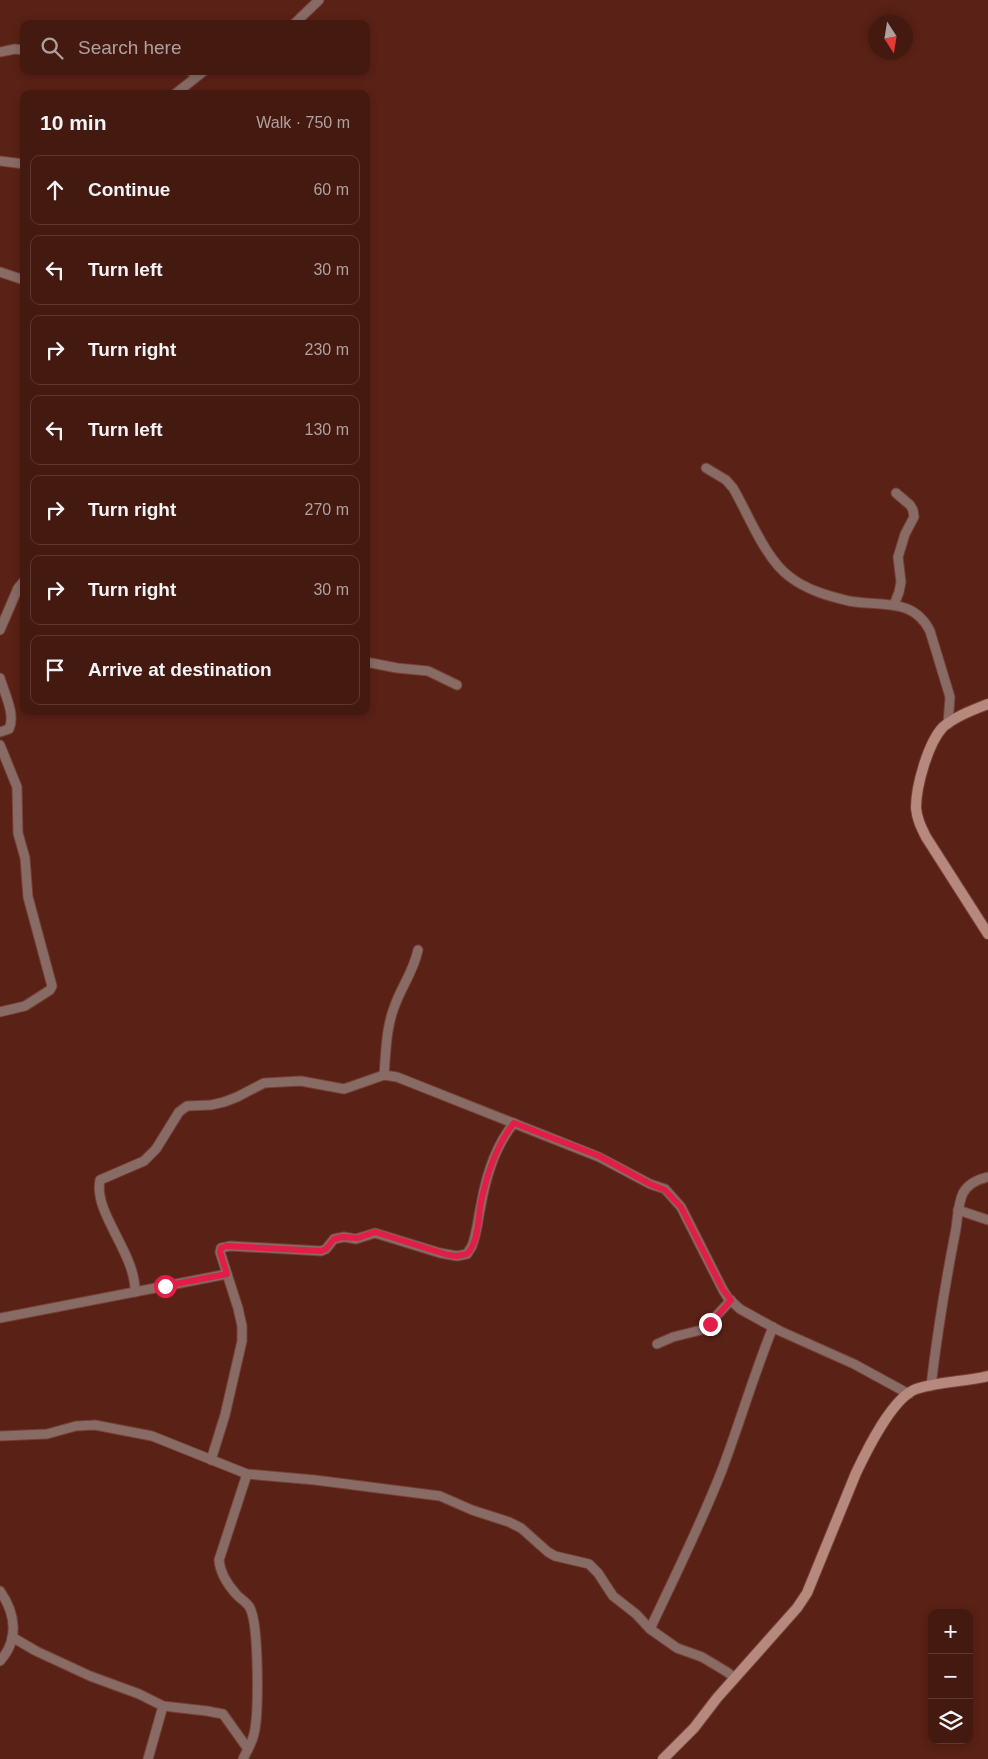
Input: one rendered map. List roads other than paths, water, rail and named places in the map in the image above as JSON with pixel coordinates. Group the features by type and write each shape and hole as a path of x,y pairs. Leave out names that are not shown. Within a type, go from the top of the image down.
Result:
{"street":[{"path":"298,20 319,0"},
{"path":"0,52 20,50"},
{"path":"180,90 199,75"},
{"path":"0,161 20,164"},
{"path":"0,272 20,279"},
{"path":"706,468 726,480 733,488 775,565 788,576 819,593 851,601 894,604 918,613 930,631 950,697 948,724"},
{"path":"894,604 901,582 898,558 905,534 914,517 914,510 896,493"},
{"path":"0,630 20,586"},
{"path":"370,663 428,671 457,685"},
{"path":"0,678 12,723 9,729 0,732"},
{"path":"988,704 966,713 943,728 934,742 920,779 916,807 918,822 945,869 988,934"},
{"path":"0,745 17,786 18,833 25,858 28,896 52,986 26,1006 0,1012"},
{"path":"384,1075 386,1039 391,1017 397,999 414,966 418,950"},
{"path":"135,1292 135,1282 129,1261 104,1210 99,1191 100,1180 144,1161 156,1149 179,1112 187,1106 211,1105 224,1102 264,1083 301,1081 344,1089 384,1075 397,1077 599,1156 650,1184 665,1190 681,1207 723,1290 740,1309 773,1327 854,1364 909,1394"},
{"path":"211,1460 225,1416 242,1341 241,1321 220,1252 223,1247 321,1251 326,1249 334,1239 342,1237 358,1238 370,1233 378,1233 448,1255 467,1254 474,1241 481,1201 492,1164 506,1134 514,1123"},
{"path":"931,1386 944,1290 958,1210 963,1194 968,1186 988,1177"},
{"path":"958,1210 988,1220"},
{"path":"0,1318 227,1274"},
{"path":"657,1344 673,1337 701,1330 710,1324 731,1300"},
{"path":"650,1629 722,1470 754,1374 773,1327"},
{"path":"663,1759 694,1728 734,1678 779,1630 807,1593 864,1456 893,1408 915,1390 988,1376"},
{"path":"0,1436 47,1434 76,1426 95,1425 152,1436 247,1474 434,1494 521,1528 555,1556 589,1564 598,1573 613,1596 636,1614 650,1629 677,1648 702,1657 734,1678"},
{"path":"243,1759 255,1734 258,1703 256,1647 252,1615 248,1605 236,1595 221,1572 219,1560 247,1474"},
{"path":"0,1591 14,1618 12,1637 8,1649 0,1662"},
{"path":"12,1637 36,1652 90,1676 139,1694 163,1706 223,1714 248,1749"},
{"path":"148,1759 163,1706"}]}
